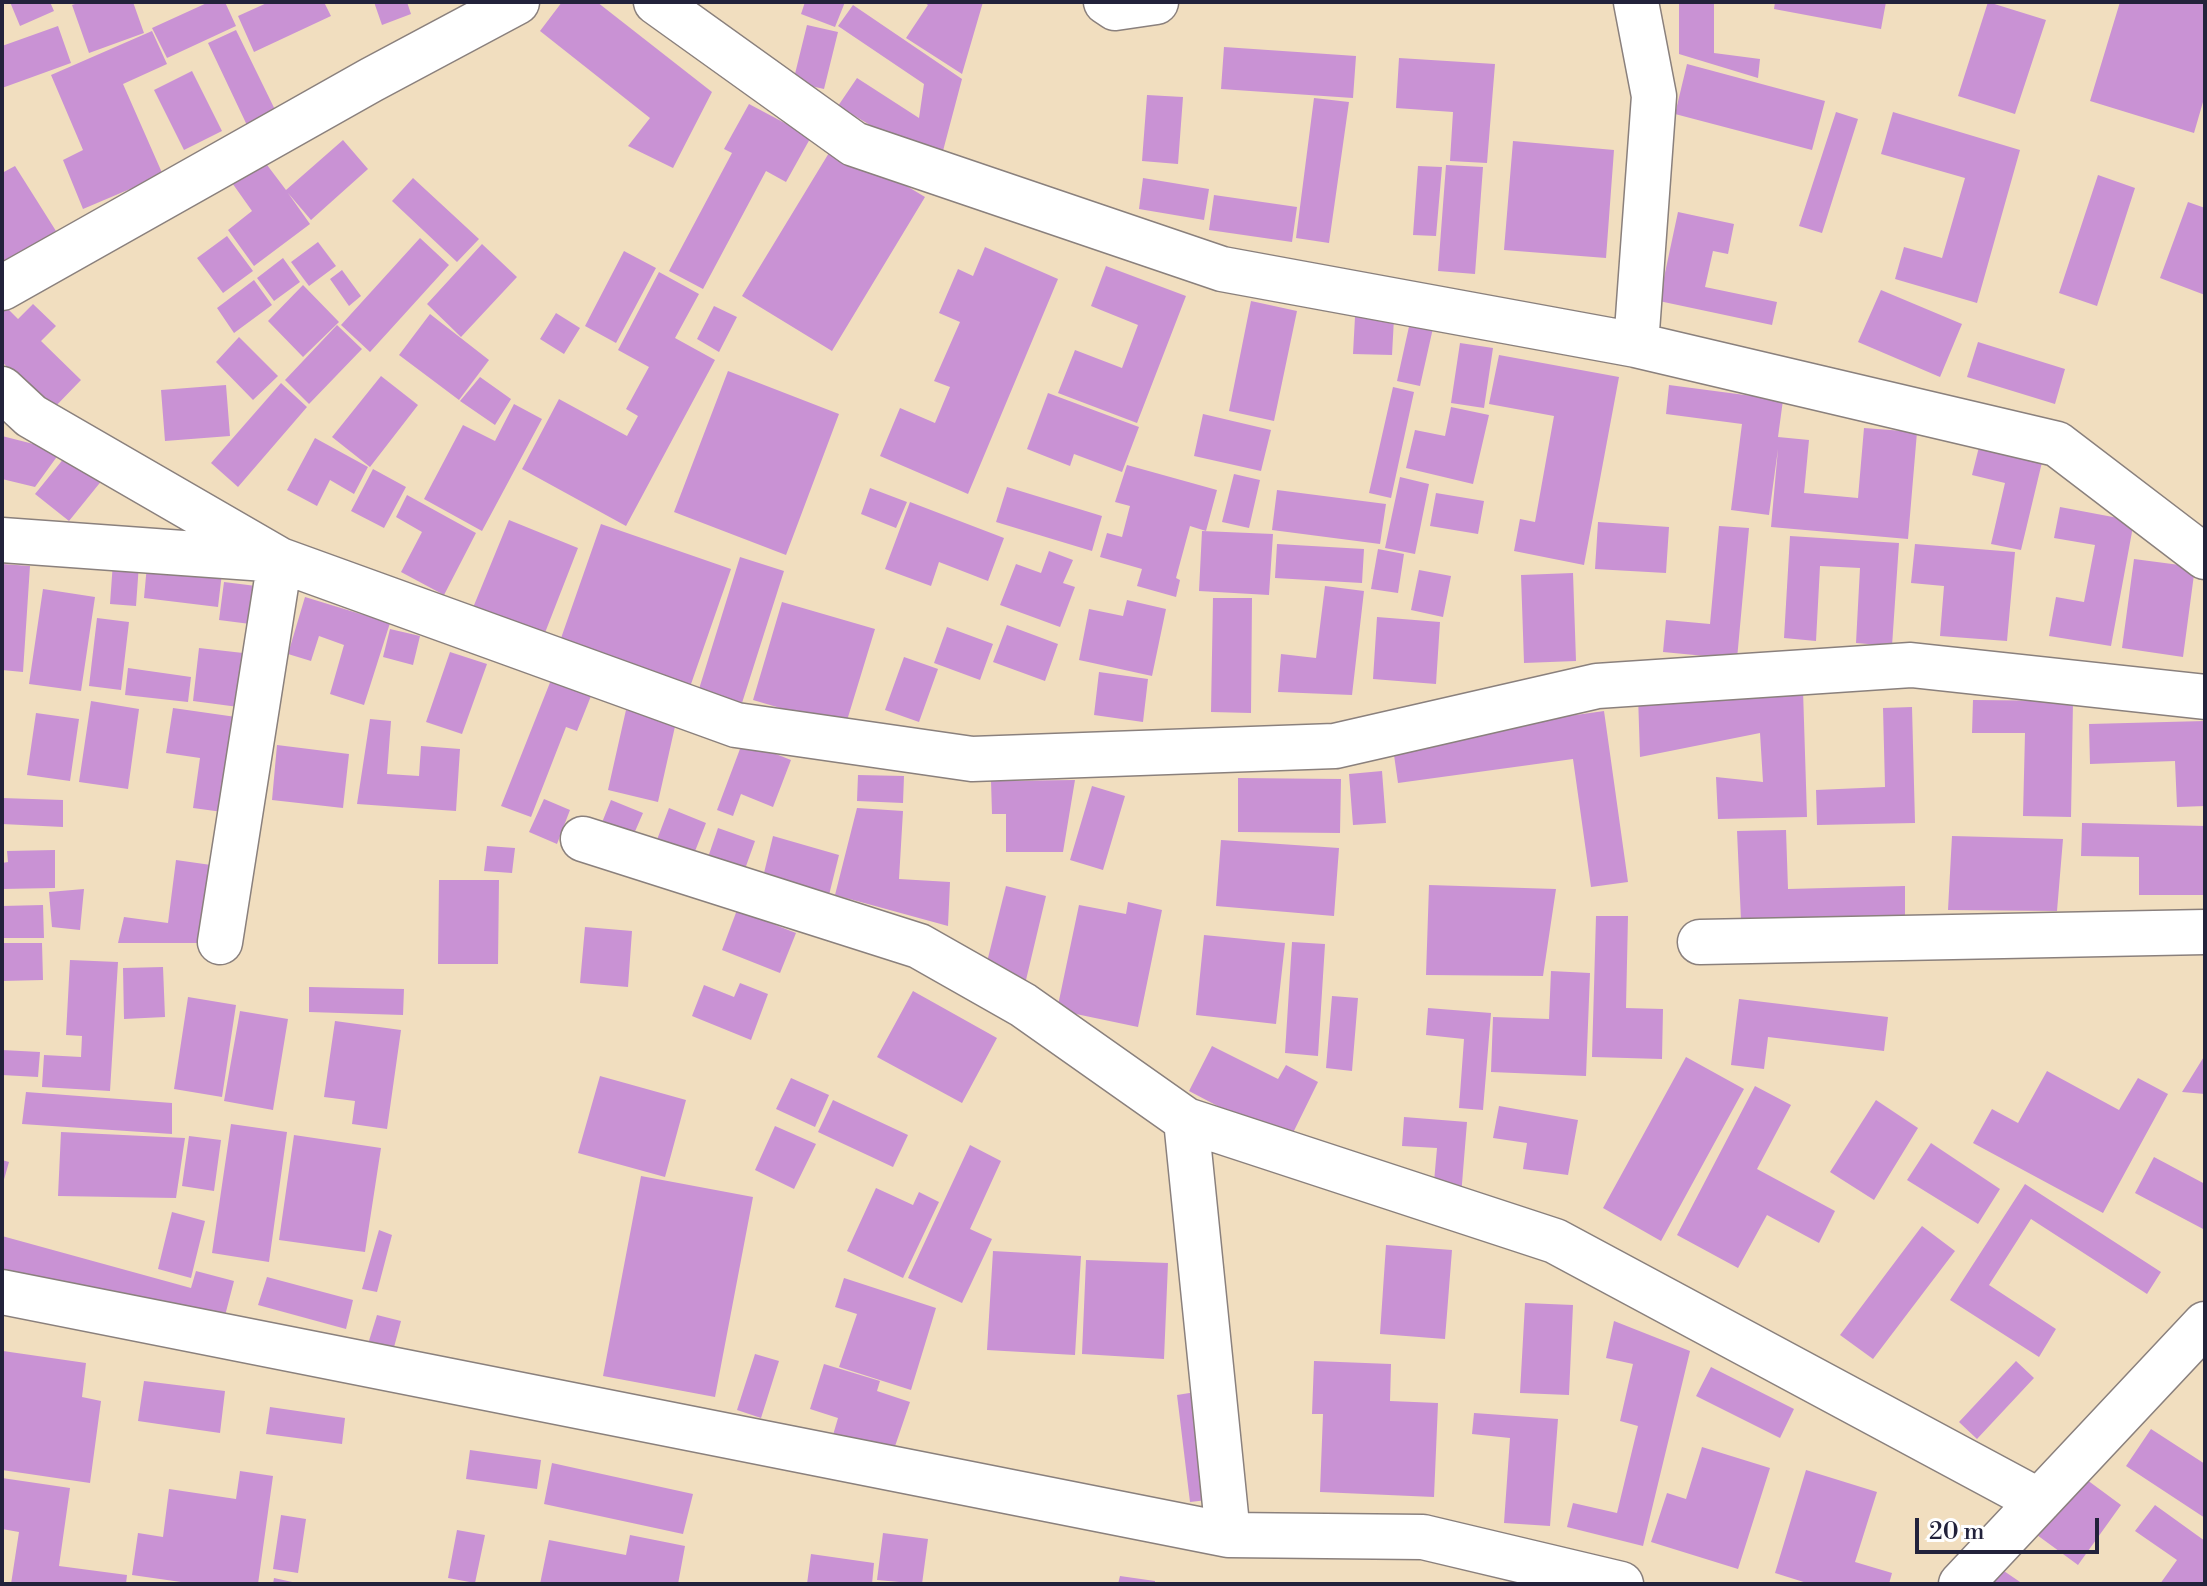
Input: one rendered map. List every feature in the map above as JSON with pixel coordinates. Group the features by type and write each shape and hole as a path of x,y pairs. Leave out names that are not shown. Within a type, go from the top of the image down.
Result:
{"street":[{"path":"2,288 371,80 517,2"},
{"path":"656,2 854,144 1222,269 1636,345 2057,444 2205,557"},
{"path":"1106,2 1115,8 1156,2"},
{"path":"1636,2 1654,96 1636,345"},
{"path":"2,389 31,416 280,560 736,725 972,759 1335,746 1597,686 1911,665 2205,697"},
{"path":"2,540 280,560"},
{"path":"220,942 280,560"},
{"path":"583,839 919,946 1023,1005 1186,1120 1555,1241 2039,1501"},
{"path":"1700,942 2205,932"},
{"path":"1186,1120 1228,1535"},
{"path":"2,1292 1228,1535 1423,1537 1621,1584"},
{"path":"1961,1584 2205,1324"}],"building":[{"path":"10,2 50,2 54,11 20,26"},
{"path":"81,2 133,2 144,33 89,53 72,5"},
{"path":"209,2 225,2 236,26 167,58 152,28"},
{"path":"269,2 324,2 331,16 254,52 238,16"},
{"path":"374,2 407,2 411,14 382,25"},
{"path":"562,2 597,2 712,92 673,168 628,146 650,118 540,31"},
{"path":"805,2 845,2 835,27 801,14"},
{"path":"923,2 983,2 962,74 906,38 928,5"},
{"path":"1679,2 1714,2 1714,53 1760,59 1758,78 1679,54"},
{"path":"1775,2 1886,2 1881,29 1774,9"},
{"path":"1988,2 2046,20 2015,114 1958,96"},
{"path":"2120,2 2205,2 2205,95 2194,133 2090,101"},
{"path":"853,5 962,79 939,166 838,106 857,78 919,118 924,84 838,26"},
{"path":"807,25 838,32 824,89 793,82"},
{"path":"58,26 71,63 2,88 2,46"},
{"path":"236,30 283,126 254,140 208,43"},
{"path":"152,31 167,64 123,84 163,175 83,209 63,160 83,150 51,75"},
{"path":"1224,47 1356,56 1353,98 1221,89"},
{"path":"1399,58 1495,64 1487,163 1450,161 1453,112 1396,108"},
{"path":"1687,64 1825,101 1812,150 1675,114"},
{"path":"192,71 222,131 184,150 154,90"},
{"path":"1147,95 1183,97 1178,164 1142,161"},
{"path":"1314,98 1349,102 1329,243 1296,238"},
{"path":"749,104 811,137 786,182 766,171 703,289 669,271 732,153 724,149"},
{"path":"1836,112 1858,119 1822,233 1799,226"},
{"path":"1893,112 2020,150 1977,303 1895,279 1904,247 1942,258 1965,178 1881,154"},
{"path":"343,140 368,169 311,220 288,193 310,224 254,266 228,230 252,211 230,180 261,157 286,190"},
{"path":"1513,141 1614,150 1606,258 1504,250"},
{"path":"835,143 925,197 832,351 742,296"},
{"path":"1446,165 1483,167 1475,274 1438,271"},
{"path":"15,166 56,231 2,265 2,173"},
{"path":"1418,166 1442,167 1436,236 1413,235"},
{"path":"2098,175 2135,188 2097,306 2059,293"},
{"path":"413,178 479,239 457,262 392,201"},
{"path":"1143,178 1209,189 1204,220 1139,209"},
{"path":"1214,195 1297,207 1292,242 1209,230"},
{"path":"2188,202 2205,208 2205,295 2160,278"},
{"path":"1678,212 1734,224 1728,254 1713,251 1705,287 1777,302 1772,325 1659,301"},
{"path":"227,236 253,271 223,293 197,258"},
{"path":"420,238 449,265 370,352 341,325"},
{"path":"318,242 336,266 309,286 291,262"},
{"path":"482,244 517,277 461,337 427,304"},
{"path":"985,247 1058,279 968,494 880,456 900,408 935,423 950,387 934,381 960,322 939,313 958,269 973,276"},
{"path":"624,251 656,268 616,343 585,326"},
{"path":"283,258 300,282 274,301 257,278"},
{"path":"1106,266 1186,296 1137,423 1058,393 1075,350 1122,368 1138,325 1091,306"},
{"path":"342,270 361,296 349,306 330,279"},
{"path":"659,272 699,294 675,338 715,360 626,526 522,469 559,399 627,436 638,416 626,409 649,367 618,350"},
{"path":"254,280 272,305 234,333 217,308"},
{"path":"303,285 339,322 303,357 268,321"},
{"path":"1881,290 1962,324 1940,377 1858,342"},
{"path":"1251,301 1297,311 1274,421 1229,411"},
{"path":"2,303 18,319 33,304 56,326 41,341 81,380 52,410 2,362"},
{"path":"714,306 737,317 719,352 697,339"},
{"path":"556,313 580,328 564,354 540,339"},
{"path":"430,314 489,360 459,400 399,355"},
{"path":"1355,317 1394,318 1392,355 1353,354"},
{"path":"1410,322 1433,328 1420,386 1397,381"},
{"path":"337,325 362,349 309,404 285,380"},
{"path":"239,337 278,376 253,400 216,362"},
{"path":"1978,342 2065,369 2055,404 1967,377"},
{"path":"1460,343 1493,348 1484,408 1451,403"},
{"path":"1499,355 1619,377 1584,565 1514,551 1520,519 1535,522 1554,416 1489,404"},
{"path":"728,371 839,414 786,555 674,512"},
{"path":"381,376 418,405 370,467 332,437"},
{"path":"480,377 511,399 495,425 460,401"},
{"path":"281,383 307,407 238,487 211,463"},
{"path":"226,385 230,436 165,441 161,390"},
{"path":"1669,385 1783,400 1778,437 1809,440 1804,493 1858,498 1864,428 1917,432 1908,539 1771,527 1778,449 1769,515 1731,510 1742,424 1666,414"},
{"path":"1393,387 1414,392 1391,498 1369,493"},
{"path":"1048,393 1139,427 1122,472 1074,454 1070,466 1027,449"},
{"path":"514,404 542,419 482,531 424,499 463,425 495,441"},
{"path":"1451,407 1489,415 1473,484 1406,468 1415,430 1445,436"},
{"path":"1203,414 1271,430 1261,471 1194,456"},
{"path":"2,436 61,451 35,487 2,479"},
{"path":"315,438 368,467 354,494 330,480 317,506 287,490"},
{"path":"1980,443 2043,458 2021,550 1991,544 2005,483 1972,475"},
{"path":"69,452 103,479 69,521 35,494"},
{"path":"1127,465 1217,490 1206,531 1190,526 1176,578 1180,580 1176,597 1137,586 1142,569 1100,557 1107,533 1122,537 1130,506 1115,502"},
{"path":"373,469 406,487 384,528 351,511"},
{"path":"1234,474 1260,480 1249,528 1222,522"},
{"path":"1400,477 1429,484 1415,554 1385,548"},
{"path":"1007,487 1102,516 1092,551 996,522"},
{"path":"870,488 907,502 896,528 861,514"},
{"path":"1277,490 1386,504 1380,544 1272,530"},
{"path":"1436,493 1484,501 1478,534 1430,526"},
{"path":"407,495 476,533 444,595 401,572 422,532 396,517"},
{"path":"910,502 1004,538 988,581 939,562 931,586 885,569"},
{"path":"2060,507 2134,521 2111,646 2049,636 2056,597 2084,602 2095,545 2054,538"},
{"path":"509,520 578,548 541,643 470,615"},
{"path":"1598,522 1669,527 1666,573 1595,569"},
{"path":"601,524 731,569 690,687 560,641"},
{"path":"1719,526 1749,528 1737,659 1663,652 1666,620 1710,624"},
{"path":"1202,531 1273,534 1269,595 1199,591"},
{"path":"1790,536 1899,543 1892,646 1856,643 1860,568 1820,566 1816,641 1784,638"},
{"path":"1277,544 1364,549 1362,583 1275,578"},
{"path":"1915,544 2015,552 2007,641 1940,636 1944,586 1911,583"},
{"path":"1378,549 1404,554 1398,593 1371,589"},
{"path":"1049,551 1073,560 1063,583 1075,587 1060,627 1000,605 1016,564 1041,573"},
{"path":"740,557 784,571 742,703 699,689"},
{"path":"2134,559 2195,567 2183,657 2122,648"},
{"path":"113,562 139,564 136,606 110,604"},
{"path":"2,564 30,566 23,672 2,670"},
{"path":"147,565 222,573 218,607 144,598"},
{"path":"1419,570 1451,576 1443,617 1411,610"},
{"path":"1573,573 1576,661 1524,663 1521,575"},
{"path":"224,582 264,587 258,625 219,620"},
{"path":"1325,586 1364,591 1352,695 1278,692 1281,654 1316,658"},
{"path":"43,589 95,597 81,691 29,684"},
{"path":"305,597 390,623 364,705 330,694 344,645 319,636 311,661 288,654"},
{"path":"1213,598 1252,598 1251,713 1211,712"},
{"path":"1127,600 1166,609 1152,676 1079,660 1089,609 1123,616"},
{"path":"782,602 875,629 845,727 753,700"},
{"path":"1377,617 1440,622 1436,684 1373,679"},
{"path":"97,618 129,622 121,690 89,686"},
{"path":"1007,625 1058,644 1045,681 993,662"},
{"path":"947,627 993,644 980,680 934,663"},
{"path":"390,629 420,636 413,665 383,657"},
{"path":"199,648 252,654 246,708 193,701"},
{"path":"450,652 487,664 462,734 426,722"},
{"path":"904,657 938,669 919,722 885,710"},
{"path":"128,668 191,677 188,702 125,695"},
{"path":"1099,672 1148,679 1143,722 1094,715"},
{"path":"551,680 591,696 577,731 566,727 531,817 501,806"},
{"path":"1803,690 1807,817 1718,819 1716,777 1763,782 1760,733 1640,757 1638,695"},
{"path":"1973,700 2073,701 2071,817 2023,816 2025,733 1972,733"},
{"path":"91,701 139,709 128,789 79,782"},
{"path":"1912,707 1915,823 1817,825 1816,790 1885,787 1883,708"},
{"path":"173,708 243,718 230,813 193,808 200,758 166,753"},
{"path":"626,710 676,722 658,802 608,790"},
{"path":"1604,711 1628,882 1591,887 1573,759 1398,783 1392,741"},
{"path":"36,713 79,719 70,781 27,775"},
{"path":"370,719 391,721 387,774 419,776 421,746 460,749 456,811 357,804"},
{"path":"2205,721 2205,806 2177,807 2175,761 2090,764 2089,724"},
{"path":"743,741 791,760 773,807 741,794 733,816 717,810"},
{"path":"277,745 349,754 343,808 272,800"},
{"path":"1382,771 1386,823 1353,825 1349,774"},
{"path":"858,775 904,776 903,803 857,801"},
{"path":"1238,778 1341,779 1340,833 1238,832"},
{"path":"1075,780 1063,852 1006,852 1006,814 992,814 991,781"},
{"path":"1092,786 1125,796 1103,870 1070,860"},
{"path":"2,798 63,800 63,827 2,824"},
{"path":"544,799 570,810 557,844 529,832"},
{"path":"611,800 643,813 630,843 599,830"},
{"path":"669,808 706,823 692,859 655,845"},
{"path":"857,808 903,811 899,879 950,882 948,926 835,895"},
{"path":"2082,823 2205,826 2205,895 2139,895 2139,857 2081,856"},
{"path":"718,828 755,841 740,883 704,869"},
{"path":"1786,830 1788,889 1905,886 1905,923 1741,920 1737,831"},
{"path":"773,836 839,855 829,895 763,877"},
{"path":"1952,836 2063,839 2057,911 1948,910"},
{"path":"1221,840 1339,848 1334,916 1216,906"},
{"path":"487,846 515,848 512,873 484,871"},
{"path":"55,850 55,888 2,889 2,863 8,862 7,851"},
{"path":"176,860 218,866 208,943 118,943 124,917 168,923"},
{"path":"439,880 499,880 498,964 438,964"},
{"path":"1429,885 1556,889 1543,976 1426,975"},
{"path":"1006,886 1046,896 1026,980 985,970"},
{"path":"84,889 80,930 52,927 49,892"},
{"path":"1128,902 1162,910 1138,1027 1057,1010 1079,905 1126,914"},
{"path":"43,905 44,938 2,938 2,906"},
{"path":"737,910 796,933 780,973 722,950"},
{"path":"1596,916 1628,916 1626,1008 1663,1009 1662,1059 1592,1057"},
{"path":"585,927 632,931 628,987 580,983"},
{"path":"1204,935 1285,943 1276,1024 1196,1015"},
{"path":"1292,942 1325,944 1318,1056 1285,1053"},
{"path":"2,943 42,943 43,980 2,981"},
{"path":"70,960 118,962 110,1091 42,1087 44,1055 81,1057 82,1036 66,1035"},
{"path":"163,967 165,1017 124,1019 123,968"},
{"path":"1551,971 1590,973 1586,1076 1491,1072 1493,1017 1549,1019"},
{"path":"740,983 768,994 751,1040 692,1016 704,985 734,997"},
{"path":"309,987 404,989 403,1015 309,1012"},
{"path":"913,991 997,1038 962,1103 877,1057"},
{"path":"1332,996 1358,998 1352,1071 1326,1068"},
{"path":"188,997 236,1005 222,1097 174,1089"},
{"path":"1739,999 1888,1017 1884,1051 1768,1037 1764,1069 1731,1065"},
{"path":"1428,1008 1491,1013 1483,1110 1459,1108 1464,1039 1426,1035"},
{"path":"240,1011 288,1019 273,1110 224,1101"},
{"path":"335,1021 401,1030 387,1129 352,1124 355,1101 324,1097"},
{"path":"1212,1046 1278,1079 1286,1065 1318,1082 1288,1143 1189,1091"},
{"path":"2,1050 40,1052 38,1077 2,1075"},
{"path":"2205,1055 2205,1094 2182,1092"},
{"path":"1686,1057 1744,1089 1661,1241 1603,1208"},
{"path":"2047,1071 2119,1110 2138,1078 2168,1094 2103,1213 1973,1143 1992,1109 2018,1123"},
{"path":"600,1076 686,1100 665,1177 578,1153"},
{"path":"791,1078 829,1095 815,1127 776,1109"},
{"path":"1755,1086 1791,1105 1757,1169 1835,1211 1819,1243 1767,1215 1738,1268 1677,1235"},
{"path":"26,1092 172,1103 172,1134 22,1124"},
{"path":"833,1100 908,1135 893,1167 818,1132"},
{"path":"1876,1100 1918,1128 1874,1200 1830,1172"},
{"path":"1499,1106 1578,1120 1568,1175 1523,1169 1527,1143 1493,1138"},
{"path":"1404,1117 1467,1122 1461,1196 1433,1193 1437,1148 1402,1146"},
{"path":"231,1124 287,1132 269,1262 212,1253"},
{"path":"775,1126 816,1144 794,1189 755,1170"},
{"path":"61,1132 185,1138 176,1198 58,1196"},
{"path":"294,1135 381,1148 365,1252 279,1240"},
{"path":"189,1136 221,1140 214,1191 182,1186"},
{"path":"1931,1143 2000,1189 1978,1224 1907,1180"},
{"path":"970,1145 1001,1161 970,1229 992,1239 962,1303 908,1278"},
{"path":"2154,1157 2205,1184 2205,1230 2135,1193"},
{"path":"2,1160 9,1162 3,1183 2,1183"},
{"path":"641,1176 753,1197 715,1397 603,1376"},
{"path":"2025,1184 2161,1272 2147,1294 2031,1219 1989,1285 2056,1329 2039,1357 1950,1300"},
{"path":"876,1188 913,1205 919,1192 939,1202 903,1278 847,1251"},
{"path":"172,1212 205,1221 191,1278 158,1269"},
{"path":"1922,1226 1955,1251 1873,1359 1840,1335"},
{"path":"379,1230 392,1235 377,1292 362,1289"},
{"path":"2,1236 191,1288 196,1271 234,1281 221,1331 2,1270"},
{"path":"1386,1245 1452,1250 1445,1339 1380,1334"},
{"path":"993,1251 1081,1256 1075,1355 987,1350"},
{"path":"1086,1260 1168,1263 1164,1359 1082,1354"},
{"path":"267,1277 353,1300 346,1329 258,1305"},
{"path":"844,1278 936,1308 911,1390 839,1367 857,1314 835,1307"},
{"path":"1525,1303 1573,1305 1569,1395 1520,1393"},
{"path":"377,1315 401,1321 393,1351 368,1344"},
{"path":"1614,1321 1690,1351 1643,1546 1567,1527 1573,1503 1617,1513 1638,1426 1620,1421 1633,1364 1606,1358"},
{"path":"3,1351 86,1363 82,1397 101,1401 90,1483 2,1470"},
{"path":"755,1354 779,1361 761,1418 737,1410"},
{"path":"1314,1361 1391,1364 1390,1401 1438,1403 1434,1497 1320,1492 1323,1414 1312,1414"},
{"path":"2016,1361 2034,1378 1977,1439 1959,1422"},
{"path":"824,1364 880,1381 877,1391 910,1402 890,1461 831,1442 838,1418 810,1409"},
{"path":"1711,1367 1794,1409 1780,1438 1696,1396"},
{"path":"144,1381 225,1391 220,1433 138,1421"},
{"path":"1202,1391 1216,1499 1190,1502 1177,1395"},
{"path":"270,1407 345,1418 342,1444 266,1434"},
{"path":"1474,1413 1558,1419 1550,1526 1504,1523 1510,1438 1472,1434"},
{"path":"2151,1429 2205,1464 2205,1518 2126,1466"},
{"path":"1702,1447 1770,1468 1738,1569 1651,1542 1667,1493 1686,1499"},
{"path":"470,1450 541,1460 537,1489 466,1479"},
{"path":"552,1463 693,1494 683,1534 544,1504"},
{"path":"1806,1470 1877,1492 1855,1562 1892,1573 1889,1584 1810,1584 1775,1573"},
{"path":"240,1471 273,1476 258,1584 195,1584 132,1575 138,1533 163,1537 169,1489 236,1499"},
{"path":"2079,1474 2121,1505 2078,1565 2037,1535"},
{"path":"2,1478 70,1488 59,1566 127,1575 126,1584 11,1584 19,1532 2,1529"},
{"path":"2155,1505 2205,1541 2203,1584 2160,1584 2177,1560 2135,1531"},
{"path":"281,1515 306,1519 298,1573 273,1569"},
{"path":"457,1530 485,1535 475,1583 448,1578"},
{"path":"883,1533 928,1539 922,1584 877,1580"},
{"path":"630,1535 685,1546 678,1584 540,1584 549,1540 626,1555"},
{"path":"811,1554 874,1563 872,1584 807,1584"},
{"path":"2001,1569 2023,1584 1990,1584"},
{"path":"1120,1576 1155,1581 1155,1584 1118,1584"},
{"path":"274,1578 297,1583 297,1584 273,1584"}]}
